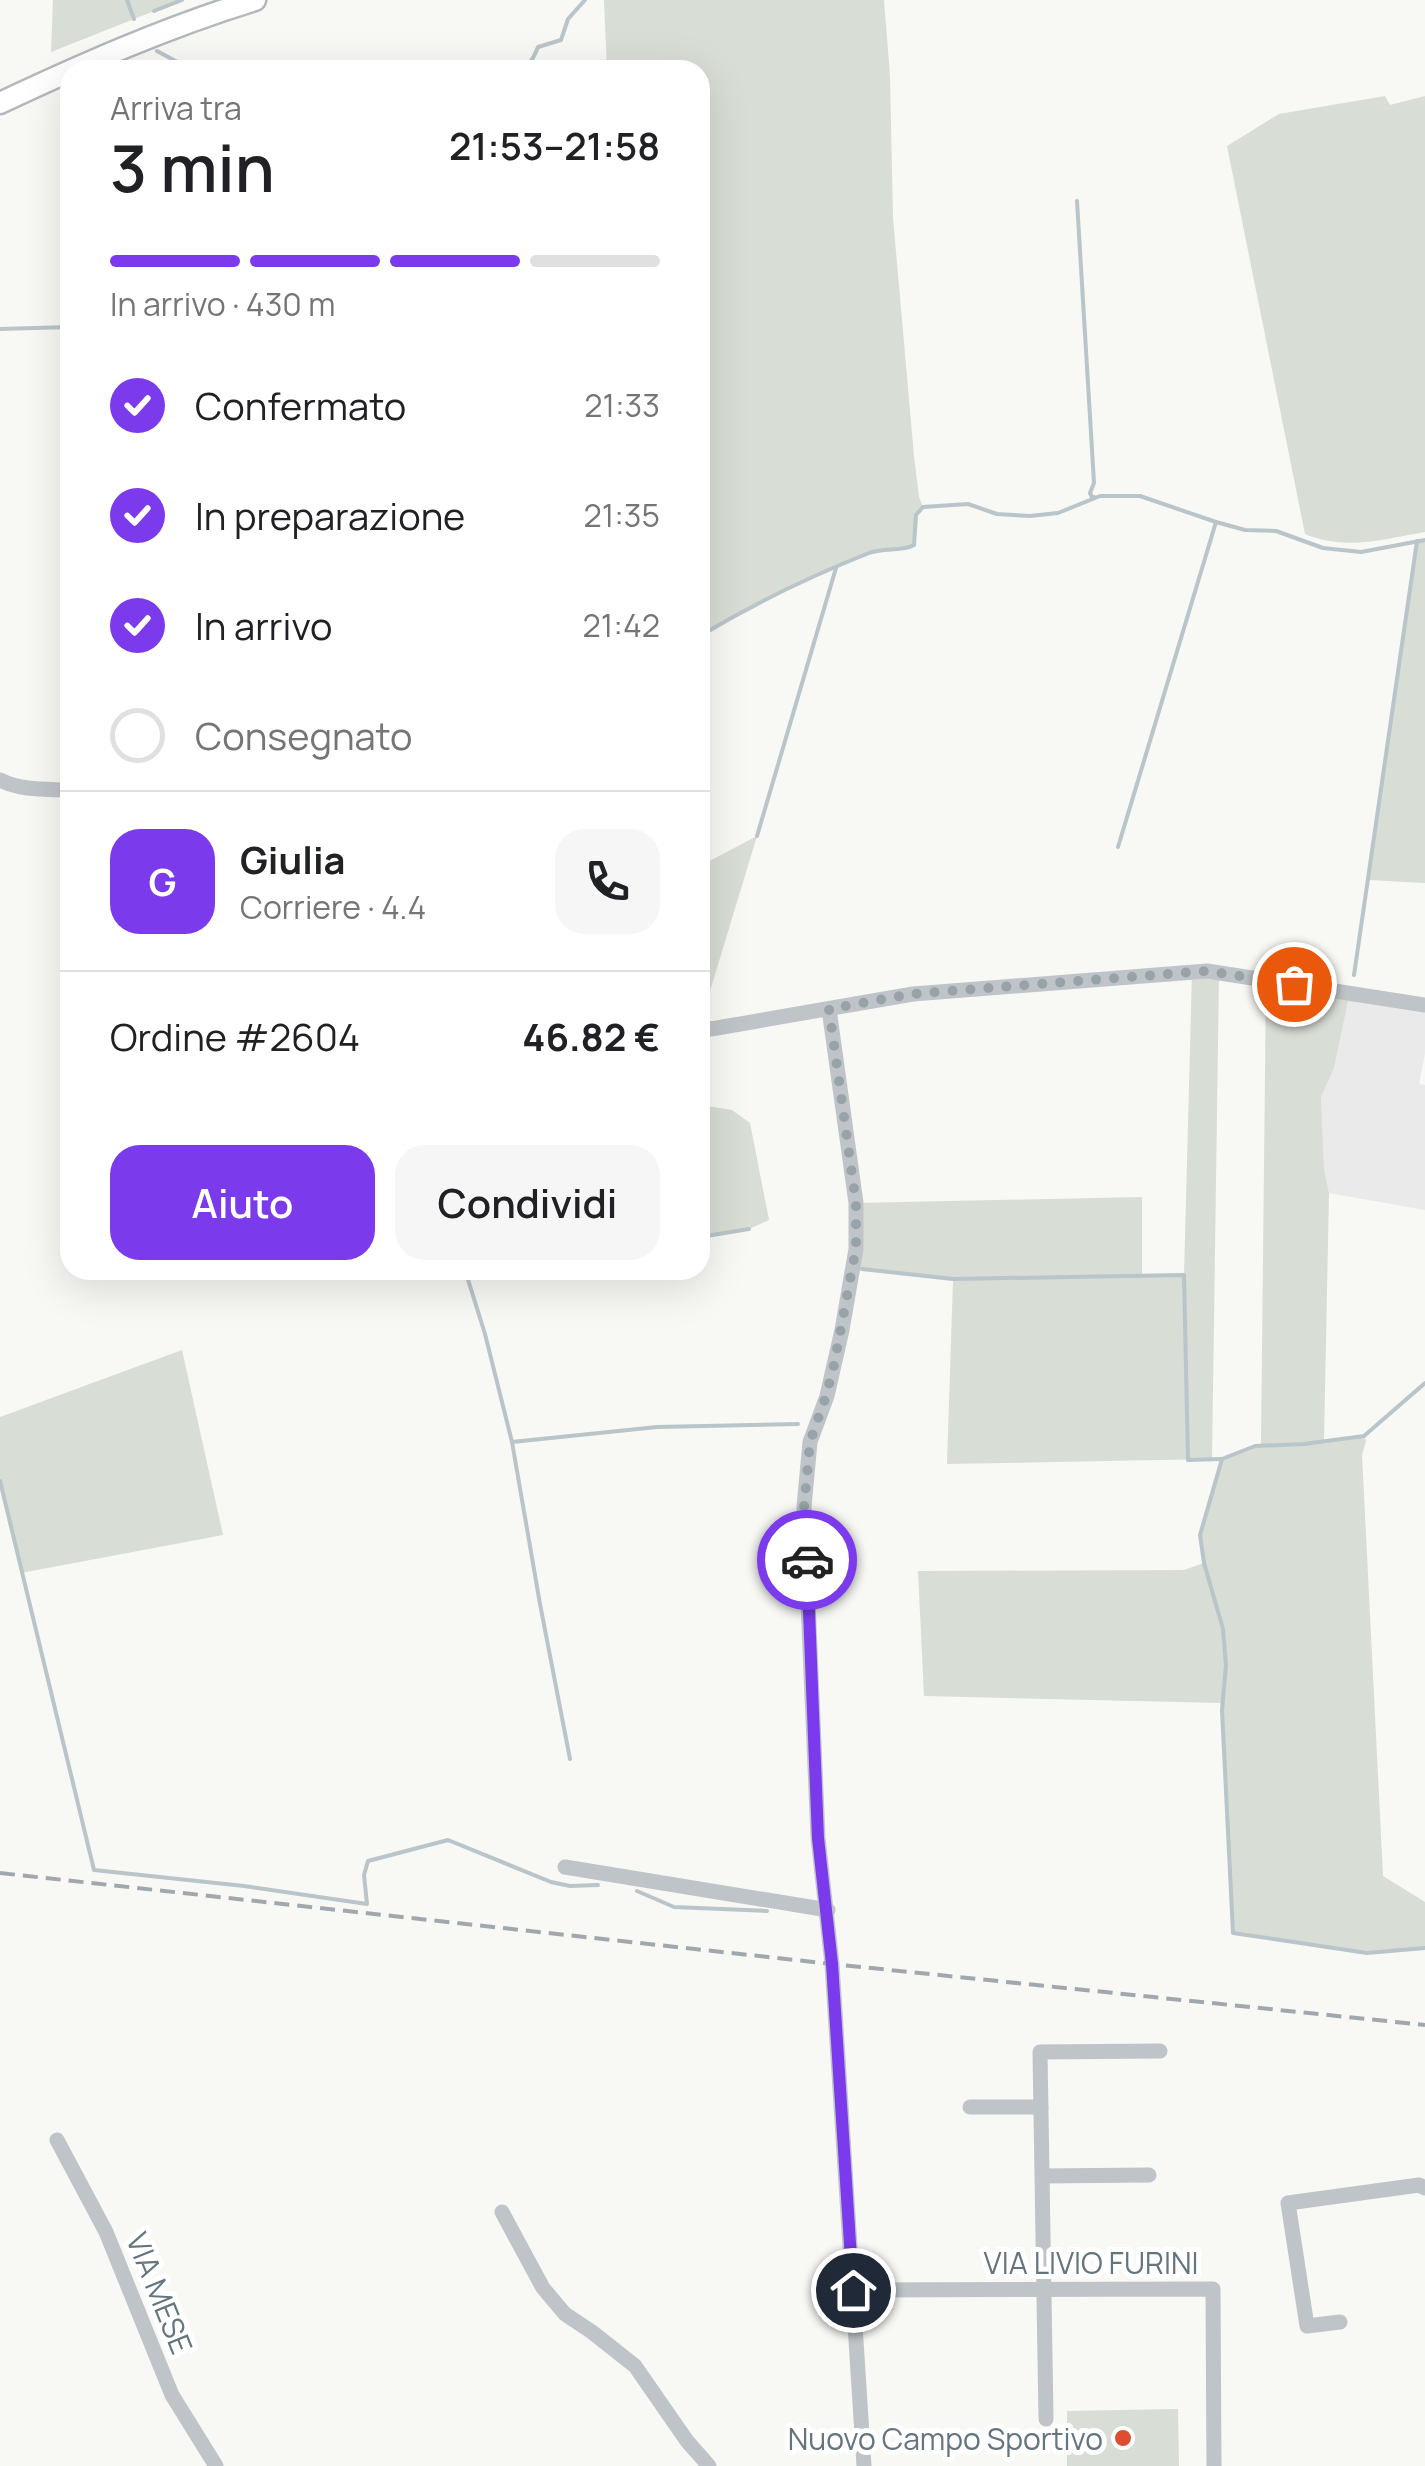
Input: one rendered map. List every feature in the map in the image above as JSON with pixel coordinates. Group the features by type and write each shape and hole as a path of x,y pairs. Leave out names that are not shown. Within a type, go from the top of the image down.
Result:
{"main road":[{"path":"94,60 255,0"},
{"path":"0,103 60,74"}],"street":[{"path":"2,783 60,789"},
{"path":"710,1029 912,994 1206,971 1425,1005"},
{"path":"829,1009 854,1190 854,1269 826,1396 810,1442 804,1507 818,1838 833,1971 864,2466"},
{"path":"565,1867 828,1910"},
{"path":"1046,2419 1040,2052 1160,2051"},
{"path":"970,2107 1041,2107"},
{"name":"VIA MESE","path":"56,2140 106,2232 172,2395 216,2466"},
{"path":"1043,2176 1149,2175"},
{"path":"1340,2322 1307,2326 1288,2203 1419,2185 1425,2188"},
{"path":"502,2212 543,2288 565,2314 635,2366 708,2466"},
{"name":"VIA LIVIO FURINI","path":"853,2290 1213,2289 1214,2466"}],"shaded area":[{"path":"53,0 182,0 51,52"},
{"path":"604,0 884,0 893,218 914,456 923,507 916,515 914,545 875,551 847,562 710,630 710,60 607,60"},
{"path":"1385,96 1390,105 1425,96 1425,532 1365,542 1335,542 1305,534 1227,146 1279,114"},
{"path":"1425,540 1425,883 1368,880 1417,541"},
{"path":"757,836 710,991 710,861"},
{"path":"1192,972 1219,973 1212,1459 947,1464 953,1280 854,1269 856,1203 1142,1197 1142,1275 1184,1275"},
{"path":"1266,980 1350,992 1334,1068 1321,1097 1329,1193 1324,1440 1364,1436 1366,1441 1362,1455 1383,1876 1425,1902 1425,1948 1354,1951 1233,1933 1223,1703 924,1696 918,1571 1184,1570 1204,1563 1200,1535 1222,1459 1261,1445"},
{"path":"1350,992 1425,1005 1425,1053 1419,1084 1425,1085 1425,1210 1329,1193 1321,1097 1334,1068"},
{"path":"710,1107 732,1110 750,1123 769,1220 749,1229 710,1235"},
{"path":"182,1350 223,1535 21,1573 0,1483 0,1417"},
{"name":"Nuovo Campo Sportivo","path":"1178,2409 1179,2466 1067,2466 1067,2411"}],"waterway":[{"path":"127,0 134,19"},
{"path":"154,11 182,0"},
{"path":"531,60 538,47 561,40 568,19 585,0"},
{"path":"157,51 174,60"},
{"path":"1077,201 1094,483 1090,493 1094,497"},
{"path":"0,329 60,327"},
{"path":"710,630 847,562 875,551 914,545 916,515 923,507 968,504 997,514 1030,516 1058,513 1100,496 1140,496 1216,522 1245,530 1276,531 1323,548 1361,552 1425,540"},
{"path":"1118,847 1216,522"},
{"path":"1354,975 1417,541"},
{"path":"757,836 836,568"},
{"path":"710,1235 749,1229"},
{"path":"862,1269 953,1279 1184,1275 1188,1460 1221,1459"},
{"path":"468,1280 512,1442 570,1759"},
{"path":"1425,1383 1364,1436 1255,1446 1222,1459 1200,1535 1223,1629 1226,1665 1222,1710 1233,1933 1367,1953 1425,1948"},
{"path":"512,1442 657,1427 798,1424"},
{"path":"0,1481 94,1870 367,1904 364,1875 368,1861 448,1840 551,1882 598,1885"},
{"path":"637,1891 674,1907 767,1911"}],"railway":[{"path":"0,1873 1425,2025"}],"way so far":[{"path":"807,1560 804,1507 810,1442 834,1365 856,1248 856,1203 829,1009 912,994 1206,971 1294,984"}],"place":[{"name":"Nuovo Campo Sportivo","path":"1123,2438"}],"route":[{"path":"807,1560 818,1838 828,1910 853,2290"}]}
